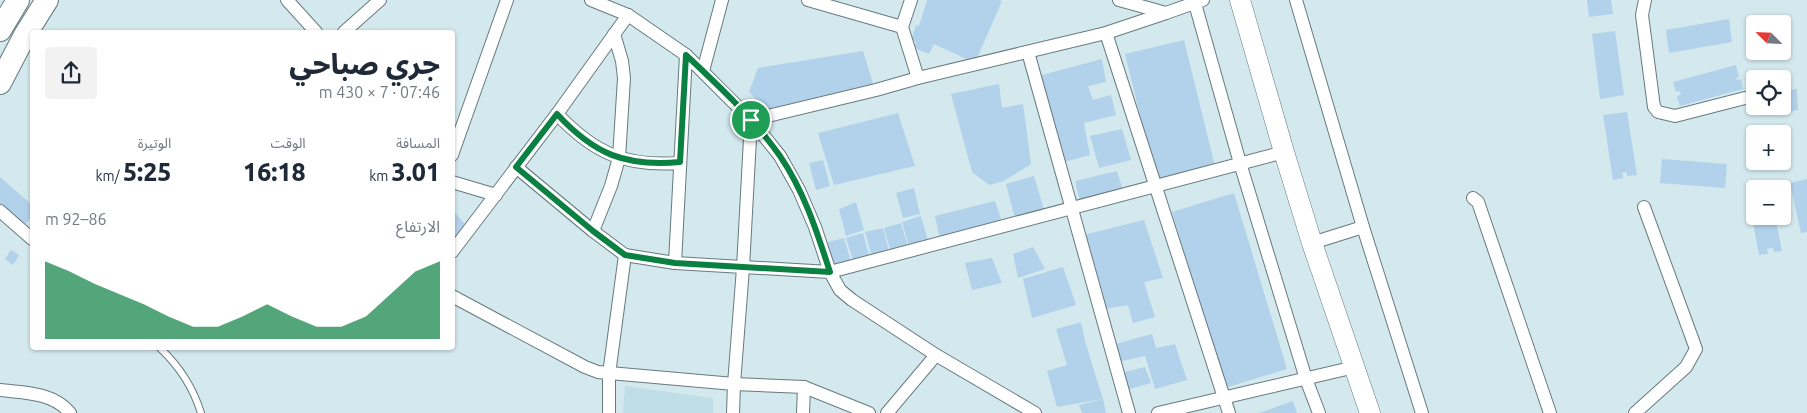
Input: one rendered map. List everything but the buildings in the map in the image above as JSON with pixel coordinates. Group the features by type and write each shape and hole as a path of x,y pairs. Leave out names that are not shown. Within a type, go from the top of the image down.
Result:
{"highway":[{"path":"0,30 18,0"},
{"path":"32,30 47,0"},
{"path":"0,83 29,36"}],"main road":[{"path":"1240,0 1312,244 1370,413"}],"street":[{"path":"288,0 314,30"},
{"path":"346,30 380,0"},
{"path":"455,147 507,0"},
{"path":"591,0 628,15 686,55 751,120 780,156 799,190 815,227 830,272 840,290 852,300 936,355 1034,413"},
{"path":"703,71 722,0"},
{"path":"808,0 902,27"},
{"path":"910,0 902,27 918,78"},
{"path":"1119,0 1166,13"},
{"path":"1296,0 1363,227 1422,413"},
{"path":"1645,0 1642,15 1654,107 1658,112 1675,116 1745,98"},
{"path":"751,120 1106,33 1197,1 1240,163 1306,379 1319,413"},
{"path":"455,248 557,114 628,15"},
{"path":"1106,33 1229,413"},
{"path":"593,231 611,186 619,158 624,78 622,61 614,34"},
{"path":"1028,52 1129,413"},
{"path":"675,263 686,55"},
{"path":"557,114 574,133 595,148 619,158 639,163 660,164 680,162"},
{"path":"734,413 734,384 743,268 751,120"},
{"path":"516,167 625,255 675,263 830,272 1284,152"},
{"path":"455,183 496,195"},
{"path":"1474,198 1478,202 1550,413"},
{"path":"1635,413 1686,367 1696,349 1644,207"},
{"path":"0,212 30,237"},
{"path":"1312,244 1363,227"},
{"path":"609,413 609,374 625,255"},
{"path":"455,298 585,367 598,372 734,384 804,387 868,413"},
{"path":"886,413 936,355"},
{"path":"1158,413 1354,367"},
{"path":"803,413 804,387"},
{"path":"0,390 45,396 57,402 70,413"}],"lane":[{"path":"162,350 180,370 191,387 201,413"}],"shaded area":[{"path":"625,386 713,398 713,413 623,413"}],"route":[{"path":"686,55 751,120 780,156 799,190 815,227 830,272 675,263 625,255 516,167 557,114 574,133 595,148 619,158 639,163 660,164 680,162 686,55"}]}
